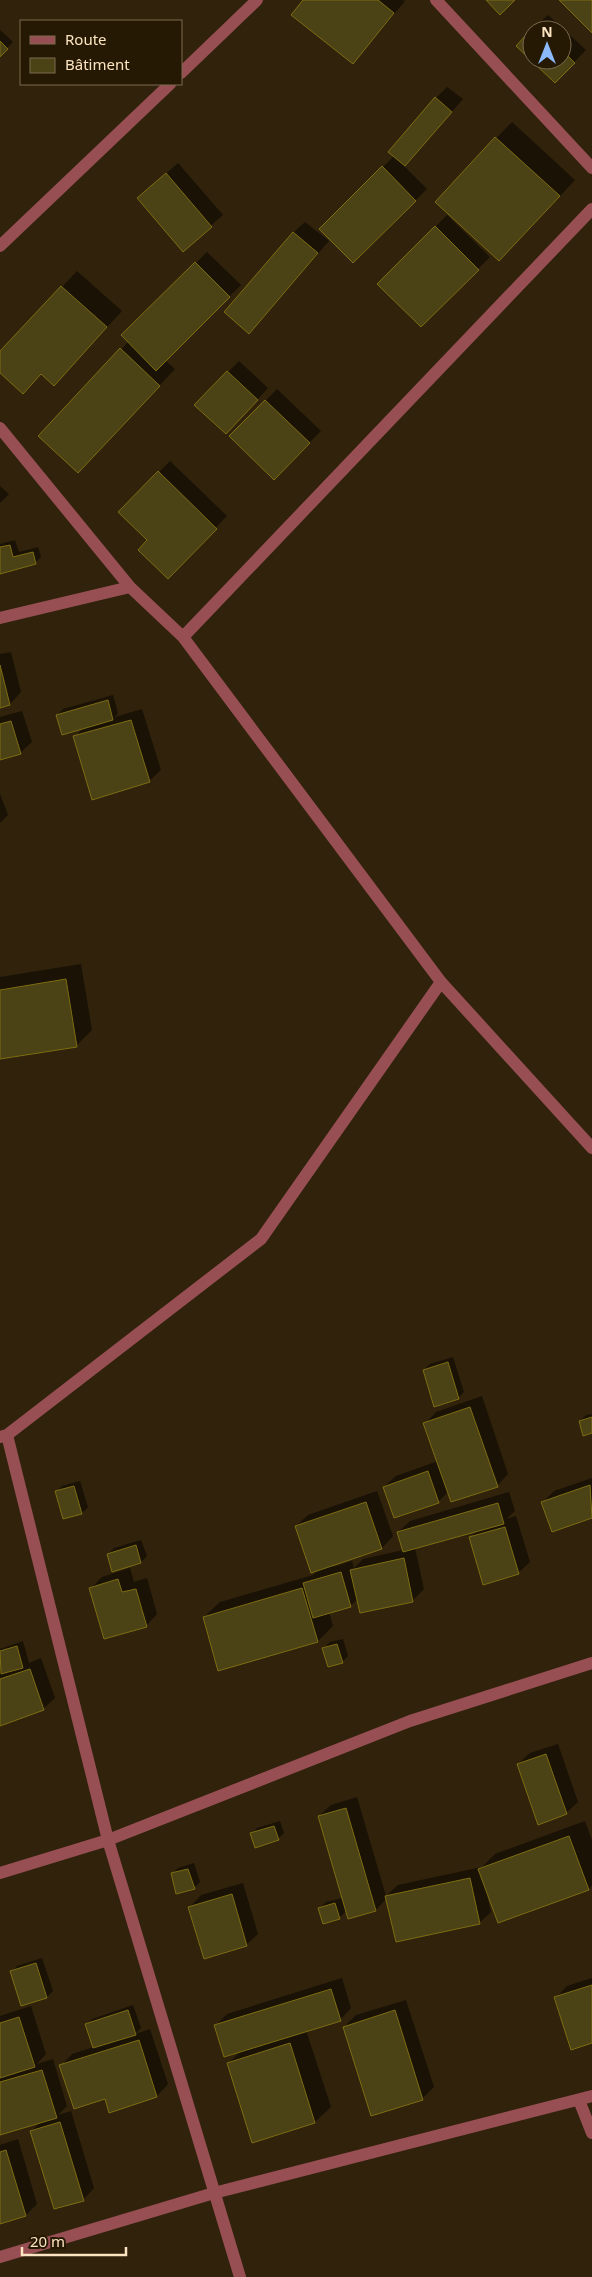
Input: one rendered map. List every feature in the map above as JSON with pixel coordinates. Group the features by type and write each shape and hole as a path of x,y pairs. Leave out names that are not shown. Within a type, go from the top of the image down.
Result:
{"street":[{"path":"182,72 258,0"},
{"path":"436,0 592,168"},
{"path":"0,246 169,85"},
{"path":"183,637 592,209"},
{"path":"0,428 130,587 183,637 442,982 592,1148"},
{"path":"0,618 130,587"},
{"path":"240,2277 108,1840 3,1436 261,1239 442,982"},
{"path":"0,1873 108,1840 410,1721 592,1663"},
{"path":"0,2258 214,2193 592,2096"},
{"path":"579,2100 592,2134"}],"building":[{"path":"303,0 378,0 394,13 353,64 291,15"},
{"path":"486,0 515,0 500,15"},
{"path":"559,0 592,0 592,33"},
{"path":"522,39 522,52 516,46"},
{"path":"0,41 8,49 0,57"},
{"path":"541,70 568,70 555,83"},
{"path":"435,97 452,112 405,166 388,152"},
{"path":"495,137 560,196 499,261 435,202"},
{"path":"382,166 416,201 353,263 319,229"},
{"path":"166,173 212,227 183,252 137,198"},
{"path":"435,226 479,270 421,327 377,284"},
{"path":"293,232 318,253 249,334 224,312"},
{"path":"195,262 230,297 156,371 121,335"},
{"path":"61,286 107,327 54,386 41,374 23,394 0,373 0,351"},
{"path":"120,348 160,386 78,473 38,436"},
{"path":"227,371 258,400 226,434 194,405"},
{"path":"265,400 310,443 274,480 229,436"},
{"path":"158,471 217,529 168,579 138,550 147,540 118,512"},
{"path":"10,545 13,557 33,552 36,564 0,574 0,547"},
{"path":"0,665 10,705 0,708"},
{"path":"108,700 113,720 62,735 56,715"},
{"path":"131,720 150,782 92,800 73,736"},
{"path":"11,721 21,754 0,760 0,724"},
{"path":"66,979 77,1047 0,1059 0,990"},
{"path":"448,1362 459,1399 434,1407 423,1370"},
{"path":"470,1407 498,1487 451,1502 423,1423"},
{"path":"592,1417 592,1433 583,1436 579,1421"},
{"path":"428,1471 439,1503 394,1518 383,1487"},
{"path":"590,1485 592,1518 552,1532 541,1502"},
{"path":"74,1486 82,1514 63,1519 55,1491"},
{"path":"366,1502 382,1549 311,1573 295,1526"},
{"path":"498,1503 504,1524 403,1552 397,1532"},
{"path":"505,1527 519,1574 483,1585 469,1537"},
{"path":"136,1545 141,1563 112,1572 107,1554"},
{"path":"404,1558 413,1602 360,1613 350,1570"},
{"path":"341,1572 351,1607 313,1618 303,1583"},
{"path":"118,1579 122,1592 136,1589 147,1627 104,1639 89,1588"},
{"path":"302,1588 318,1642 218,1671 203,1617"},
{"path":"337,1644 343,1663 328,1667 322,1648"},
{"path":"17,1646 23,1668 1,1674 0,1651"},
{"path":"30,1669 44,1710 0,1726 0,1679"},
{"path":"546,1754 567,1814 538,1825 517,1764"},
{"path":"346,1808 376,1911 348,1919 318,1816"},
{"path":"274,1826 279,1840 255,1848 250,1833"},
{"path":"569,1836 589,1890 498,1923 478,1869"},
{"path":"188,1869 195,1889 176,1894 171,1873"},
{"path":"470,1878 480,1924 396,1942 385,1896"},
{"path":"232,1894 247,1946 204,1959 188,1907"},
{"path":"335,1903 340,1919 323,1924 318,1908"},
{"path":"36,1963 47,1998 21,2006 10,1971"},
{"path":"592,1985 592,2043 571,2050 554,1997"},
{"path":"331,1989 341,2021 224,2057 214,2025"},
{"path":"128,2010 136,2035 93,2048 85,2024"},
{"path":"395,2010 423,2100 371,2116 343,2027"},
{"path":"19,2017 35,2067 0,2078 0,2023"},
{"path":"139,2040 157,2097 109,2113 105,2099 74,2109 59,2065"},
{"path":"290,2043 315,2123 252,2143 227,2063"},
{"path":"42,2070 57,2118 0,2135 0,2082"},
{"path":"60,2122 84,2201 54,2209 30,2131"},
{"path":"6,2150 26,2216 0,2224 0,2152"}]}
